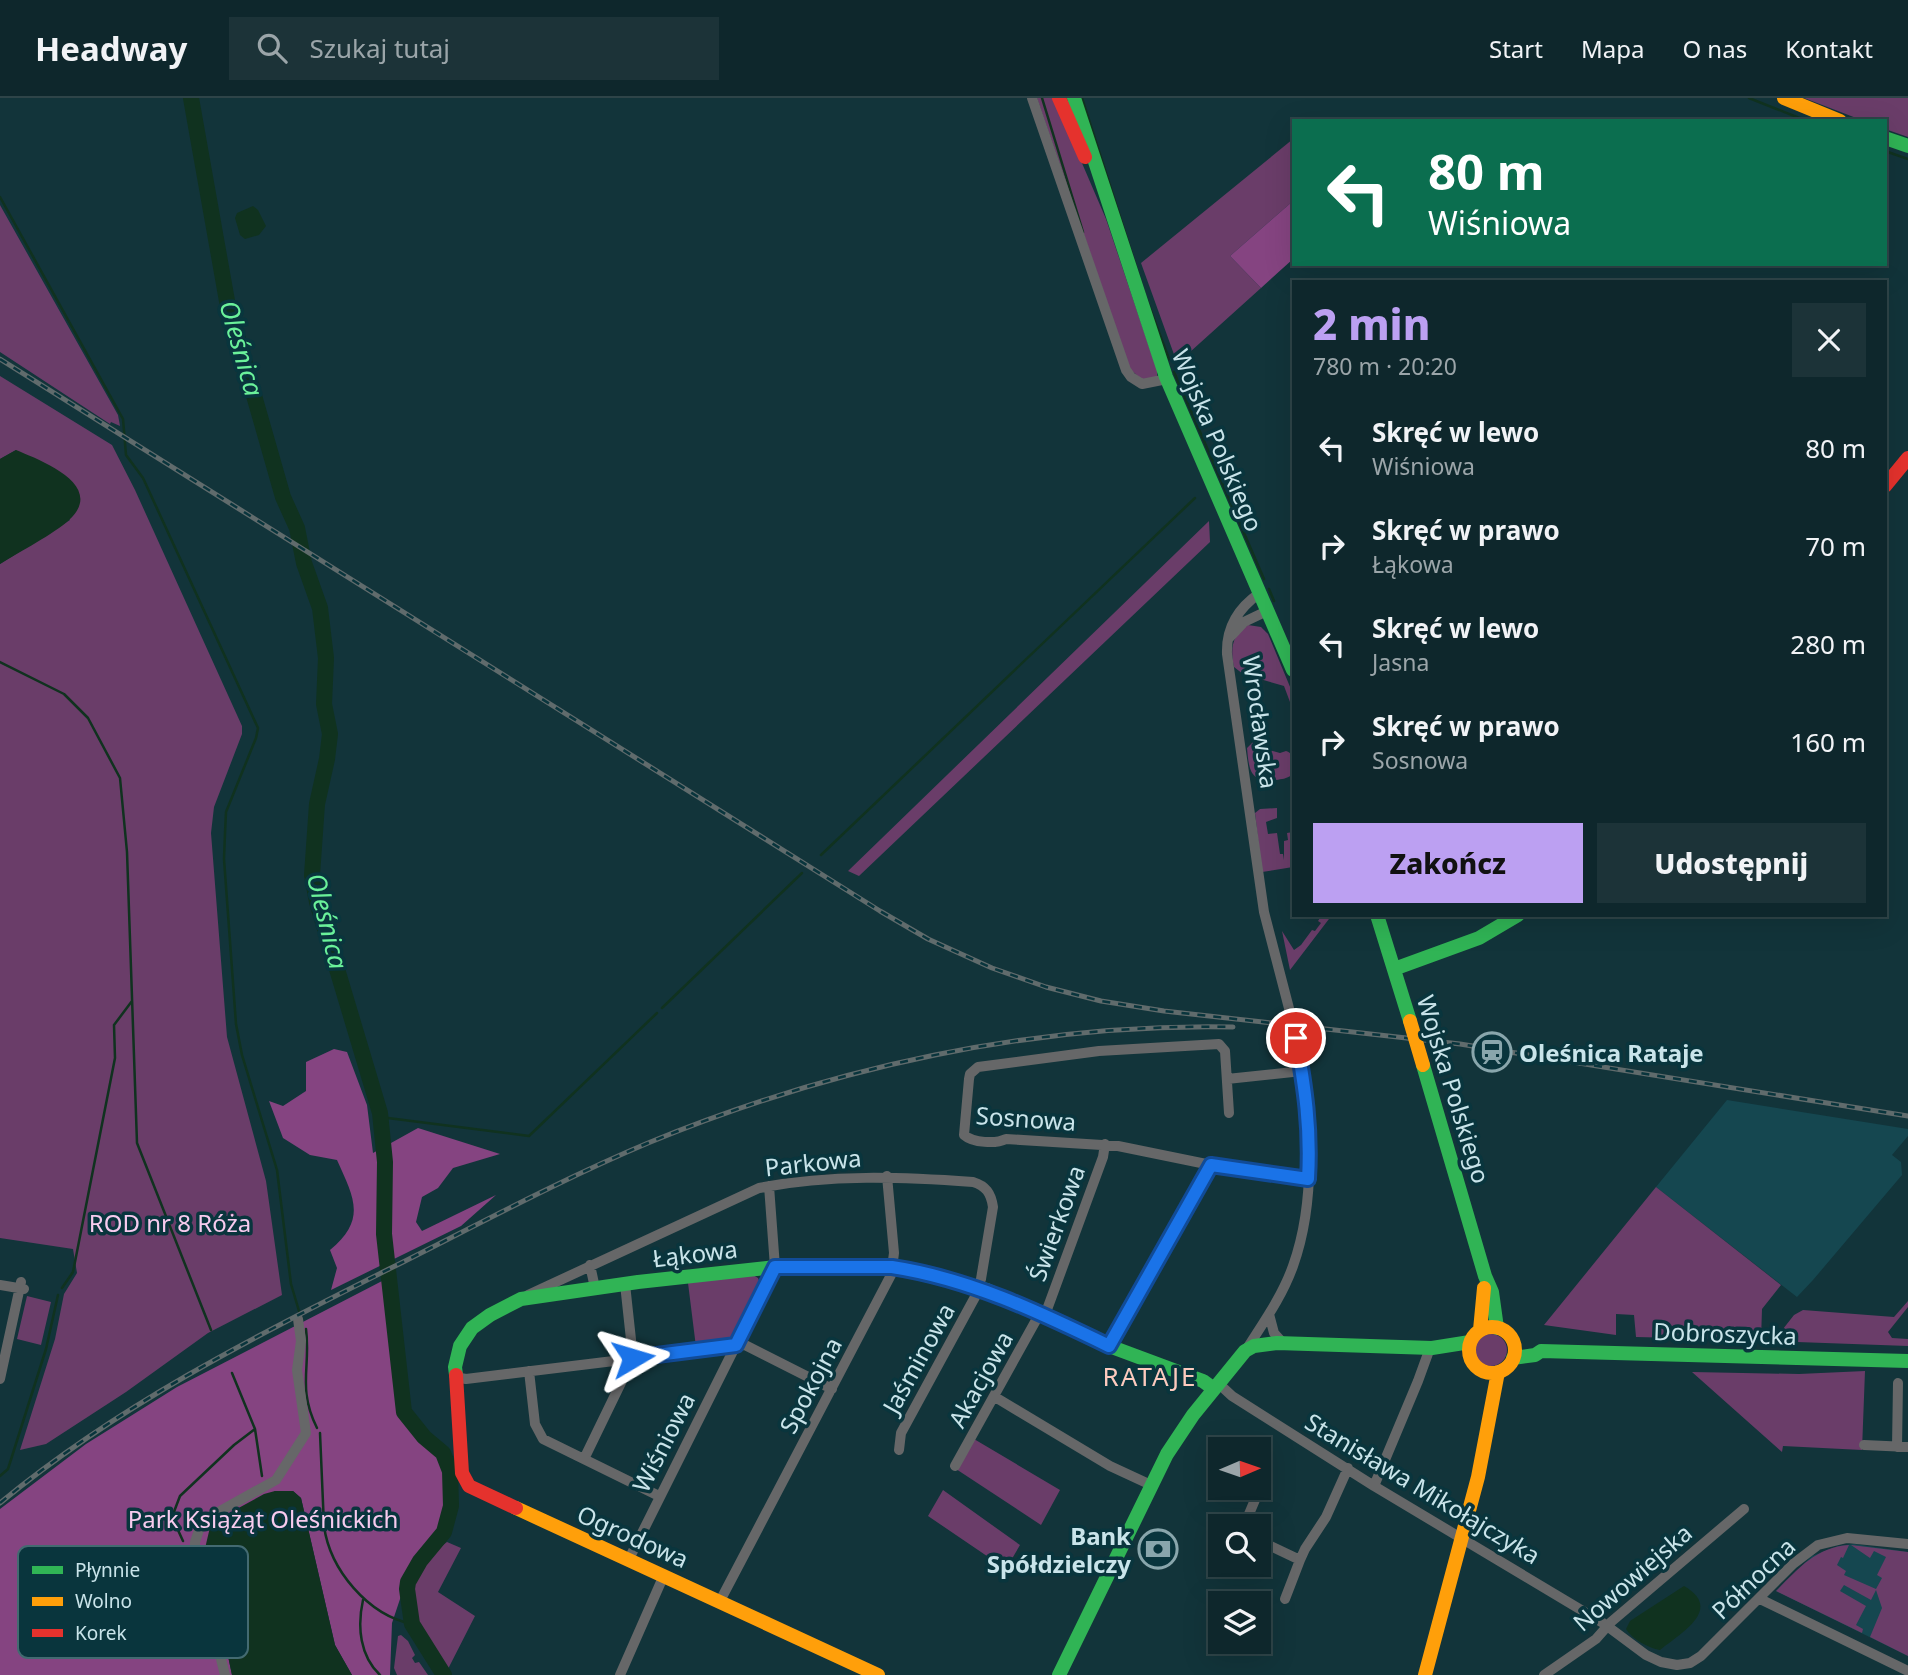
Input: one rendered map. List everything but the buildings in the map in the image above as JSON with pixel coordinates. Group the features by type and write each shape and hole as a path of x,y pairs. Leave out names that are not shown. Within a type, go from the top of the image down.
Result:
{"main road":[{"path":"1059,98 1113,222"},
{"path":"1074,98 1113,222"},
{"path":"1784,98 1835,119"},
{"path":"1887,139 1908,146"},
{"name":"Wojska Polskiego","path":"1113,222 1167,379 1292,668"},
{"path":"1887,484 1908,458"},
{"name":"Wojska Polskiego","path":"1378,917 1492,1292 1497,1328"},
{"path":"1394,969 1479,938 1515,917"},
{"name":"Łąkowa","path":"455,1377 460,1346 472,1328 490,1315 522,1299 775,1267 892,1267 978,1288 1043,1314 1109,1346 1216,1386"},
{"name":"Wojska Polskiego","path":"1480,1330 1485,1276"},
{"path":"1497,1328 1506,1332 1513,1350 1505,1369 1491,1372 1475,1364 1469,1349 1480,1330 1497,1328"},
{"path":"1059,1675 1152,1485 1182,1430 1245,1351 1263,1344 1283,1343 1431,1348 1441,1352 1469,1349"},
{"name":"Dobroszycka","path":"1513,1350 1535,1346 1541,1351 1908,1361"},
{"path":"1425,1675 1482,1460 1494,1399 1491,1372"},
{"name":"Ogrodowa","path":"455,1377 462,1473 469,1486 878,1675"}],"street":[{"path":"1032,98 1126,370 1142,384 1167,379"},
{"name":"Wrocławska","path":"1259,593 1246,602 1229,630 1227,641 1262,899 1291,1016"},
{"name":"Wrocławska","path":"1227,641 1244,622 1267,611"},
{"path":"1245,1351 1287,1281 1296,1255 1308,1179 1310,1131 1296,1037"},
{"name":"Sosnowa","path":"1229,1113 1223,1046 1215,1044 1099,1051 978,1068 970,1074 964,1131 967,1139 1105,1144 1211,1165 1308,1179"},
{"path":"1227,1079 1302,1071"},
{"name":"Świerkowa","path":"1043,1314 1103,1157 1105,1144"},
{"path":"1109,1346 1211,1165"},
{"name":"Parkowa","path":"522,1299 542,1287 759,1188 887,1176 973,1182 983,1185 988,1191 993,1206 978,1288"},
{"name":"Spokojna","path":"720,1601 889,1281 894,1253 887,1176"},
{"path":"769,1186 775,1267"},
{"path":"590,1265 595,1288"},
{"name":"Wiśniowa","path":"629,1559 775,1267"},
{"path":"584,1459 633,1358 625,1284"},
{"path":"0,1285 22,1287 0,1379"},
{"name":"Jaśminowa","path":"899,1450 901,1433 978,1288"},
{"name":"Akacjowa","path":"955,1466 1043,1314"},
{"path":"1269,1314 1274,1333 1283,1343"},
{"path":"196,1546 202,1521 276,1480 306,1433 297,1370 301,1341 298,1319"},
{"path":"455,1377 466,1379 745,1345 832,1389"},
{"path":"1374,1486 1431,1348"},
{"path":"529,1371 537,1432 543,1439 659,1496"},
{"path":"1864,1445 1903,1447 1903,1406 1898,1382"},
{"name":"Stanisława Mikołajczyka","path":"1216,1386 1374,1486 1608,1627"},
{"path":"995,1396 1110,1466 1152,1485"},
{"path":"1284,1599 1305,1549 1326,1517 1348,1468"},
{"name":"Nowowiejska","path":"1544,1675 1596,1639 1744,1509"},
{"name":"Północna","path":"1608,1627 1646,1655 1676,1670 1701,1657 1803,1555 1824,1542 1854,1538 1908,1544"},
{"path":"1271,1547 1300,1560"},
{"path":"620,1675 664,1575"},
{"path":"1760,1599 1908,1671"},
{"path":"221,1658 225,1675"}],"shaded area":[{"path":"1292,202 1292,260 1261,288 1230,256"},
{"path":"253,206 266,226 259,235 245,239 240,235 235,218 237,213"},
{"path":"16,450 40,460 66,476 75,485 80,496 79,507 63,525 0,564 0,459"},
{"path":"334,1049 347,1052 367,1105 373,1153 418,1128 500,1154 453,1168 438,1188 422,1197 416,1222 422,1231 496,1195 461,1226 331,1290 337,1268 330,1250 349,1228 354,1208 352,1197 337,1160 310,1155 283,1138 269,1101 283,1106 306,1091 306,1062"},
{"path":"1727,1100 1908,1129 1908,1136 1892,1155 1901,1162 1902,1175 1797,1297 1656,1187"},
{"name":"Park Książąt Oleśnickich","path":"384,1280 401,1416 441,1458 447,1492 445,1517 406,1581 392,1623 390,1675 352,1675 335,1645 301,1498 293,1491 275,1491 215,1546 18,1546 18,1658 228,1658 232,1675 0,1675 0,1509 86,1444 177,1387"},
{"path":"293,1491 301,1498 335,1645 352,1675 232,1675 228,1658 248,1658 248,1546 206,1546 211,1523 264,1494"},
{"path":"1854,1544 1908,1552 1908,1656 1776,1591 1812,1556 1838,1546"},
{"path":"1684,1586 1700,1603 1700,1612 1678,1636 1660,1650 1641,1643 1629,1633 1626,1629 1630,1621"}],"green space":[{"path":"1037,98 1054,98 1106,219 1157,370 1157,377 1153,380 1141,379 1130,369"},
{"path":"1804,98 1908,98 1908,137 1887,130 1887,119 1859,119"},
{"path":"1292,140 1292,202 1230,256 1261,288 1180,361 1176,360 1141,263"},
{"path":"0,205 118,415 120,426 111,422 110,424 0,352"},
{"name":"ROD nr 8 Róża","path":"0,376 112,445 242,726 242,734 214,807 211,833 227,1037 266,1181 282,1295 208,1333 126,1392 46,1444 20,1450 55,1339 64,1294 77,1273 73,1249 0,1238 0,564 70,520 16,450 0,459"},
{"path":"1209,521 1210,542 859,876 848,871"},
{"path":"1248,625 1261,627 1268,634 1292,692 1292,707 1284,686 1243,674 1234,667 1233,643"},
{"path":"1253,742 1259,747 1280,753 1286,751 1292,755 1292,775 1276,780 1256,777 1250,769 1247,748"},
{"path":"1277,808 1277,818 1266,822 1268,834 1277,833 1280,854 1283,854 1284,860 1284,841 1288,840 1287,833 1292,832 1292,867 1262,872 1255,813 1260,809"},
{"path":"1321,917 1330,917 1290,970 1282,931 1294,950 1312,930 1315,931 1321,923 1318,921"},
{"path":"1656,1187 1781,1285 1762,1309 1761,1340 1636,1337 1634,1315 1616,1314 1616,1335 1544,1325"},
{"path":"753,1275 758,1278 761,1286 735,1338 726,1343 696,1347 688,1283"},
{"path":"27,1296 51,1302 41,1345 17,1339"},
{"path":"1908,1301 1908,1307 1888,1332 1892,1338 1908,1339 1908,1346 1797,1342 1789,1339 1783,1329 1794,1315 1803,1310 1894,1317"},
{"path":"1491,1334 1502,1339 1507,1350 1502,1361 1491,1366 1480,1361 1475,1350 1480,1339"},
{"path":"1865,1371 1862,1450 1783,1446 1782,1452 1692,1372 1799,1374"},
{"path":"974,1439 1060,1490 1041,1525 956,1469"},
{"path":"943,1490 1020,1545 1006,1569 928,1516"},
{"path":"447,1542 461,1548 438,1592 475,1616 448,1669 417,1619 412,1589 417,1574 429,1558"},
{"path":"1849,1545 1837,1565 1846,1571 1844,1575 1876,1589 1882,1578 1877,1575 1886,1557 1874,1551 1870,1558 1851,1545 1908,1552 1908,1656 1870,1637 1882,1608 1876,1590 1871,1600 1844,1585 1840,1591 1866,1606 1856,1625 1863,1629 1862,1633 1776,1591 1808,1560 1827,1550"},
{"path":"401,1635 408,1641 415,1655 412,1658 415,1663 419,1662 428,1675 397,1675 394,1668 398,1636"}],"waterway":[{"name":"Oleśnica","path":"191,98 227,301 283,497 297,528 304,563 320,608 326,658 324,704 330,734 317,804 312,875 317,902 380,1113 385,1162 384,1234 404,1412 424,1437 443,1453 450,1471 451,1506 444,1532 420,1561 407,1589 412,1624 444,1675"},
{"path":"1042,98 1083,232"},
{"path":"1082,98 1145,295 1169,359"},
{"path":"1749,98 1802,119"},
{"path":"1887,152 1908,159"},
{"path":"0,197 123,419 126,455 143,478 258,728 226,812 224,859 236,1024 242,1055 277,1170 291,1284 299,1311"},
{"path":"1174,372 1264,579"},
{"path":"821,855 1195,498"},
{"path":"1269,589 1274,601"},
{"path":"0,662 64,694 88,718 120,778 127,852 137,1143 211,1330"},
{"path":"662,1008 802,873"},
{"path":"62,1288 73,1272 115,1058 114,1025 132,1001"},
{"path":"380,1117 529,1136 657,1013"},
{"path":"0,1476 8,1469 46,1349 58,1295"},
{"path":"306,1329 306,1389 317,1428"},
{"path":"232,1373 255,1429 262,1476"},
{"path":"183,1541 172,1517 180,1496 255,1429"},
{"path":"320,1433 324,1526 334,1559 366,1601 396,1619 412,1624"},
{"path":"363,1600 360,1631 364,1650 380,1675"}],"railway":[{"path":"0,359 880,911 928,939 992,968 1046,987 1101,1001 1164,1011 1460,1044 1908,1116"},
{"path":"0,1503 92,1434 239,1346 551,1187 648,1143 789,1092 935,1055 1084,1033 1233,1027"}],"traffic: fast":[{"path":"1074,98 1166,377 1292,668"},
{"path":"1887,139 1908,146"},
{"path":"1378,917 1410,1021"},
{"path":"1394,969 1479,938 1515,917"},
{"path":"1423,1065 1492,1292 1497,1328"},
{"path":"456,1375 460,1346 472,1328 521,1299 638,1282 775,1267 892,1267 987,1290 1109,1346 1203,1381 1214,1389"},
{"path":"1059,1675 1167,1454 1193,1415 1245,1351 1254,1346 1277,1343 1432,1348 1470,1342"},
{"path":"1513,1358 1535,1355 1541,1351 1908,1361"}],"traffic: slow":[{"path":"1784,98 1835,119"},
{"path":"1410,1021 1423,1065"},
{"path":"1480,1330 1484,1288"},
{"path":"1492,1327 1508,1334 1515,1350 1508,1366 1492,1373 1476,1366 1469,1350 1476,1334 1492,1327"},
{"path":"1425,1675 1478,1477 1498,1372"},
{"path":"516,1508 878,1675"}],"traffic: jam":[{"path":"1059,98 1085,157"},
{"path":"1887,484 1908,458"},
{"path":"456,1375 462,1473 469,1486 516,1508"}],"place":[{"name":"Oleśnica Rataje","path":"1492,1052"},
{"name":"Bank Spółdzielczy","path":"1158,1549"}],"district":[{"name":"RATAJE","path":"1150,1376"}],"route":[{"path":"633,1358 736,1345 775,1267 907,1269 987,1290 1109,1346 1211,1165 1308,1179 1310,1131 1296,1038"}]}
